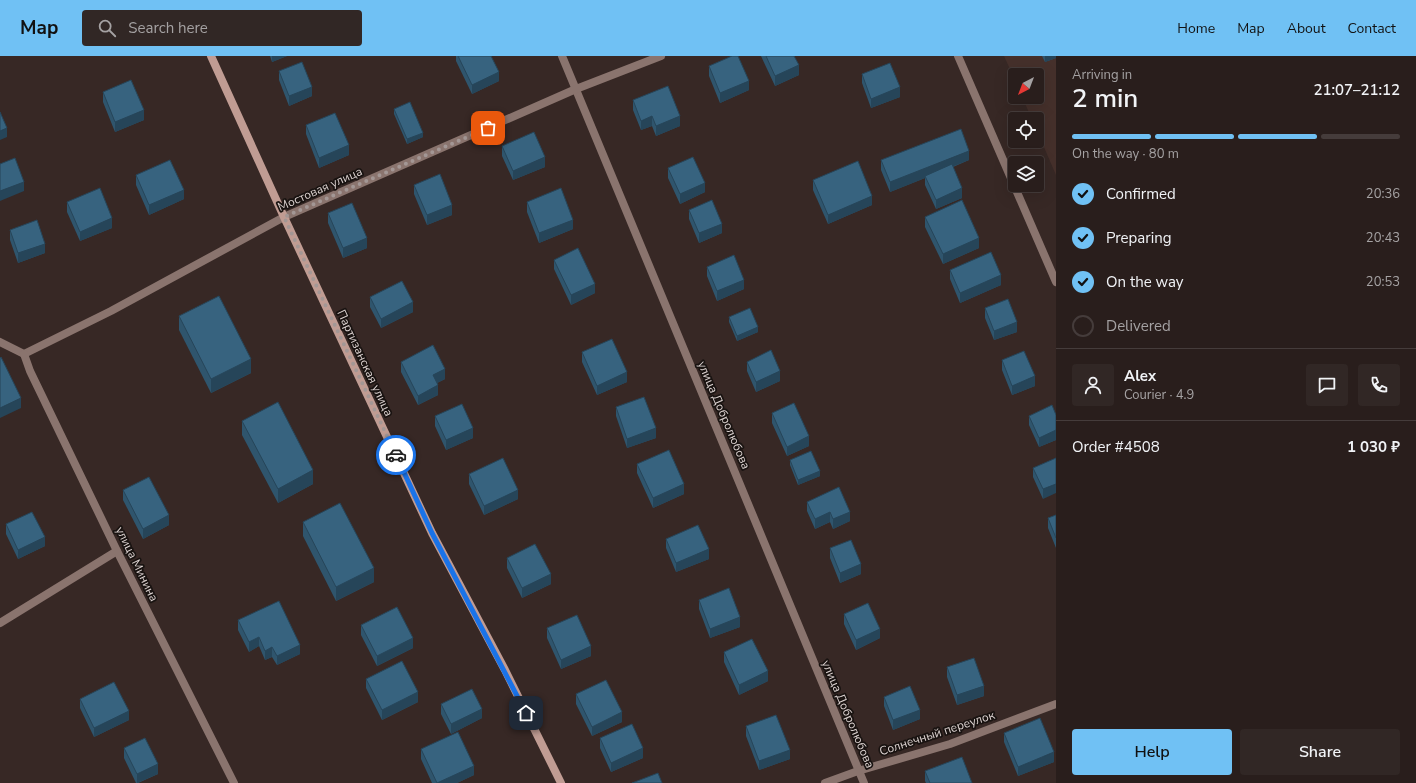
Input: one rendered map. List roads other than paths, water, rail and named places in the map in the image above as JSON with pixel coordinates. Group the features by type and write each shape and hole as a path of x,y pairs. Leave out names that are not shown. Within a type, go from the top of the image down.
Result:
{"street":[{"name":"Партизанская улица","path":"211,56 284,217 432,533 505,670 561,783"},
{"name":"улица Добролюбова","path":"562,56 864,783"},
{"name":"Мостовая улица","path":"24,354 111,312 284,217 576,89 661,56"},
{"path":"958,56 1056,282"},
{"path":"0,342 24,354"},
{"name":"улица Минина","path":"24,354 34,378 117,551 234,783"},
{"path":"0,623 117,551"},
{"name":"Солнечный переулок","path":"825,783 858,771 950,744 1056,704"}]}
